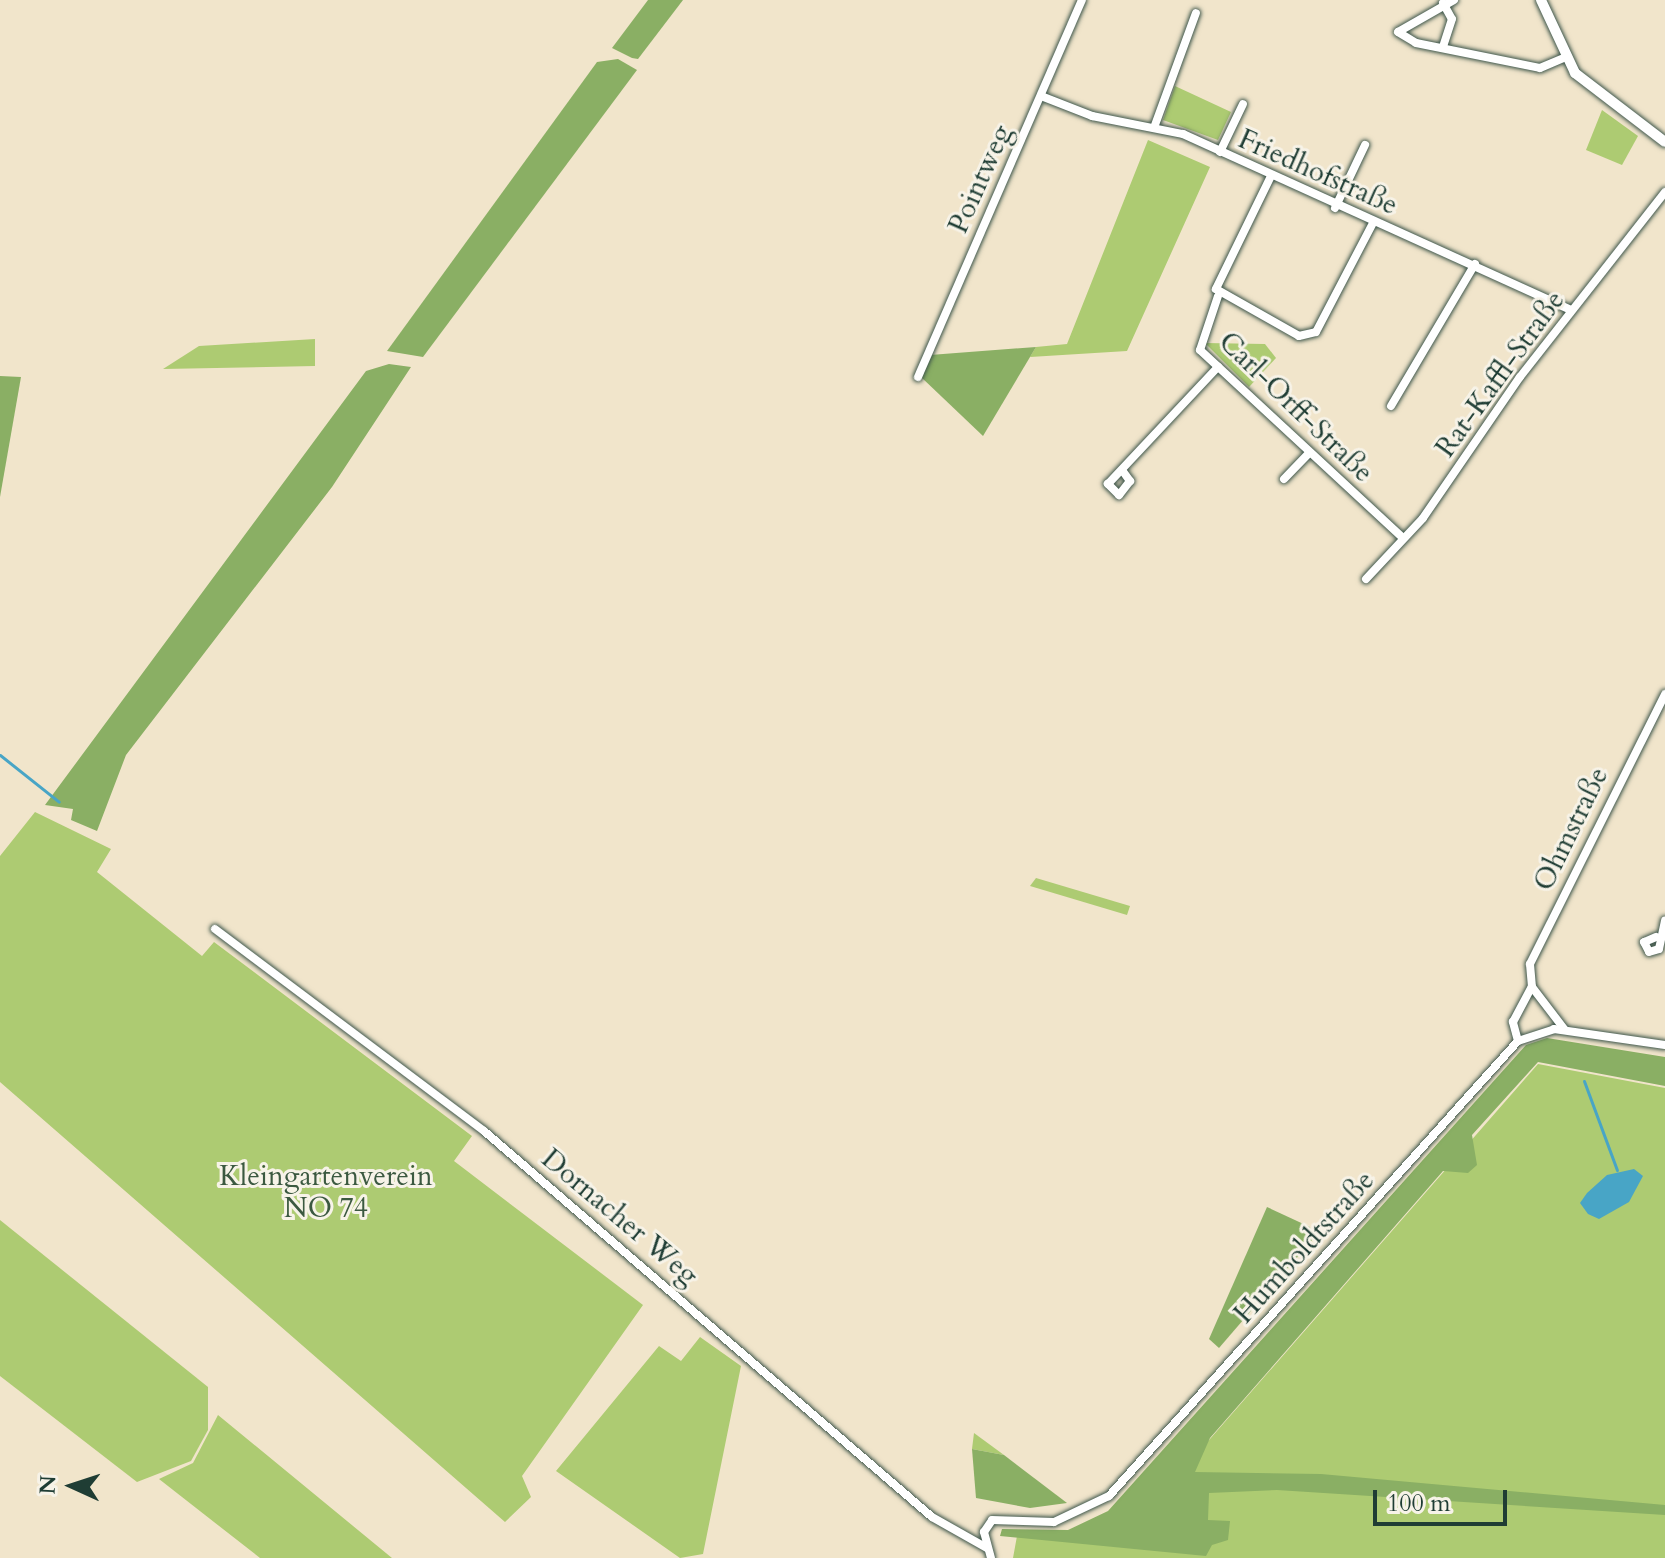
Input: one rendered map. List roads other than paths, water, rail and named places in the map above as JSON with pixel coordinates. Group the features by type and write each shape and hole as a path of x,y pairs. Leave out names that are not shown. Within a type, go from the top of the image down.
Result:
{"street":[{"name":"Pointweg","path":"918,377 1082,0"},
{"path":"1454,0 1443,3 1398,32 1443,46 1540,68 1564,58"},
{"path":"1541,0 1564,58 1665,142"},
{"path":"1443,3 1452,19 1443,46"},
{"path":"1155,125 1196,13"},
{"name":"Friedhofstraße","path":"1041,96 1092,116 1155,125 1220,152 1335,208 1475,264 1571,310"},
{"path":"1220,152 1243,104"},
{"path":"1335,208 1365,145"},
{"path":"1271,176 1219,276 1218,296 1299,336 1313,335 1373,223"},
{"name":"Rat-Kaffl-Straße","path":"1366,579 1403,538 1571,310 1665,192"},
{"path":"1391,406 1475,264"},
{"name":"Carl-Orff-Straße","path":"1218,296 1198,340 1218,367 1403,538"},
{"path":"1122,470 1218,367"},
{"path":"1284,479 1310,452"},
{"name":"Ohmstraße","path":"1518,1041 1513,1022 1532,987 1530,964 1665,694"},
{"path":"1656,937 1665,921"},
{"name":"Dornacher Weg","path":"215,929 484,1131 932,1517 987,1548"},
{"path":"1532,987 1565,1030"},
{"path":"1518,1041 1565,1030 1665,1045"},
{"name":"Humboldtstraße","path":"987,1548 987,1524 1073,1518 1109,1496 1518,1041"},
{"path":"987,1548 991,1558"}],"water":[{"path":"1634,1169 1643,1176 1629,1202 1599,1219 1588,1214 1580,1203 1587,1193 1607,1175"}],"waterway":[{"path":"0,755 59,802"},
{"path":"1584,1081 1617,1170"}],"park label":[{"name":"Kleingartenverein NO 74","path":"326,1192"}]}
